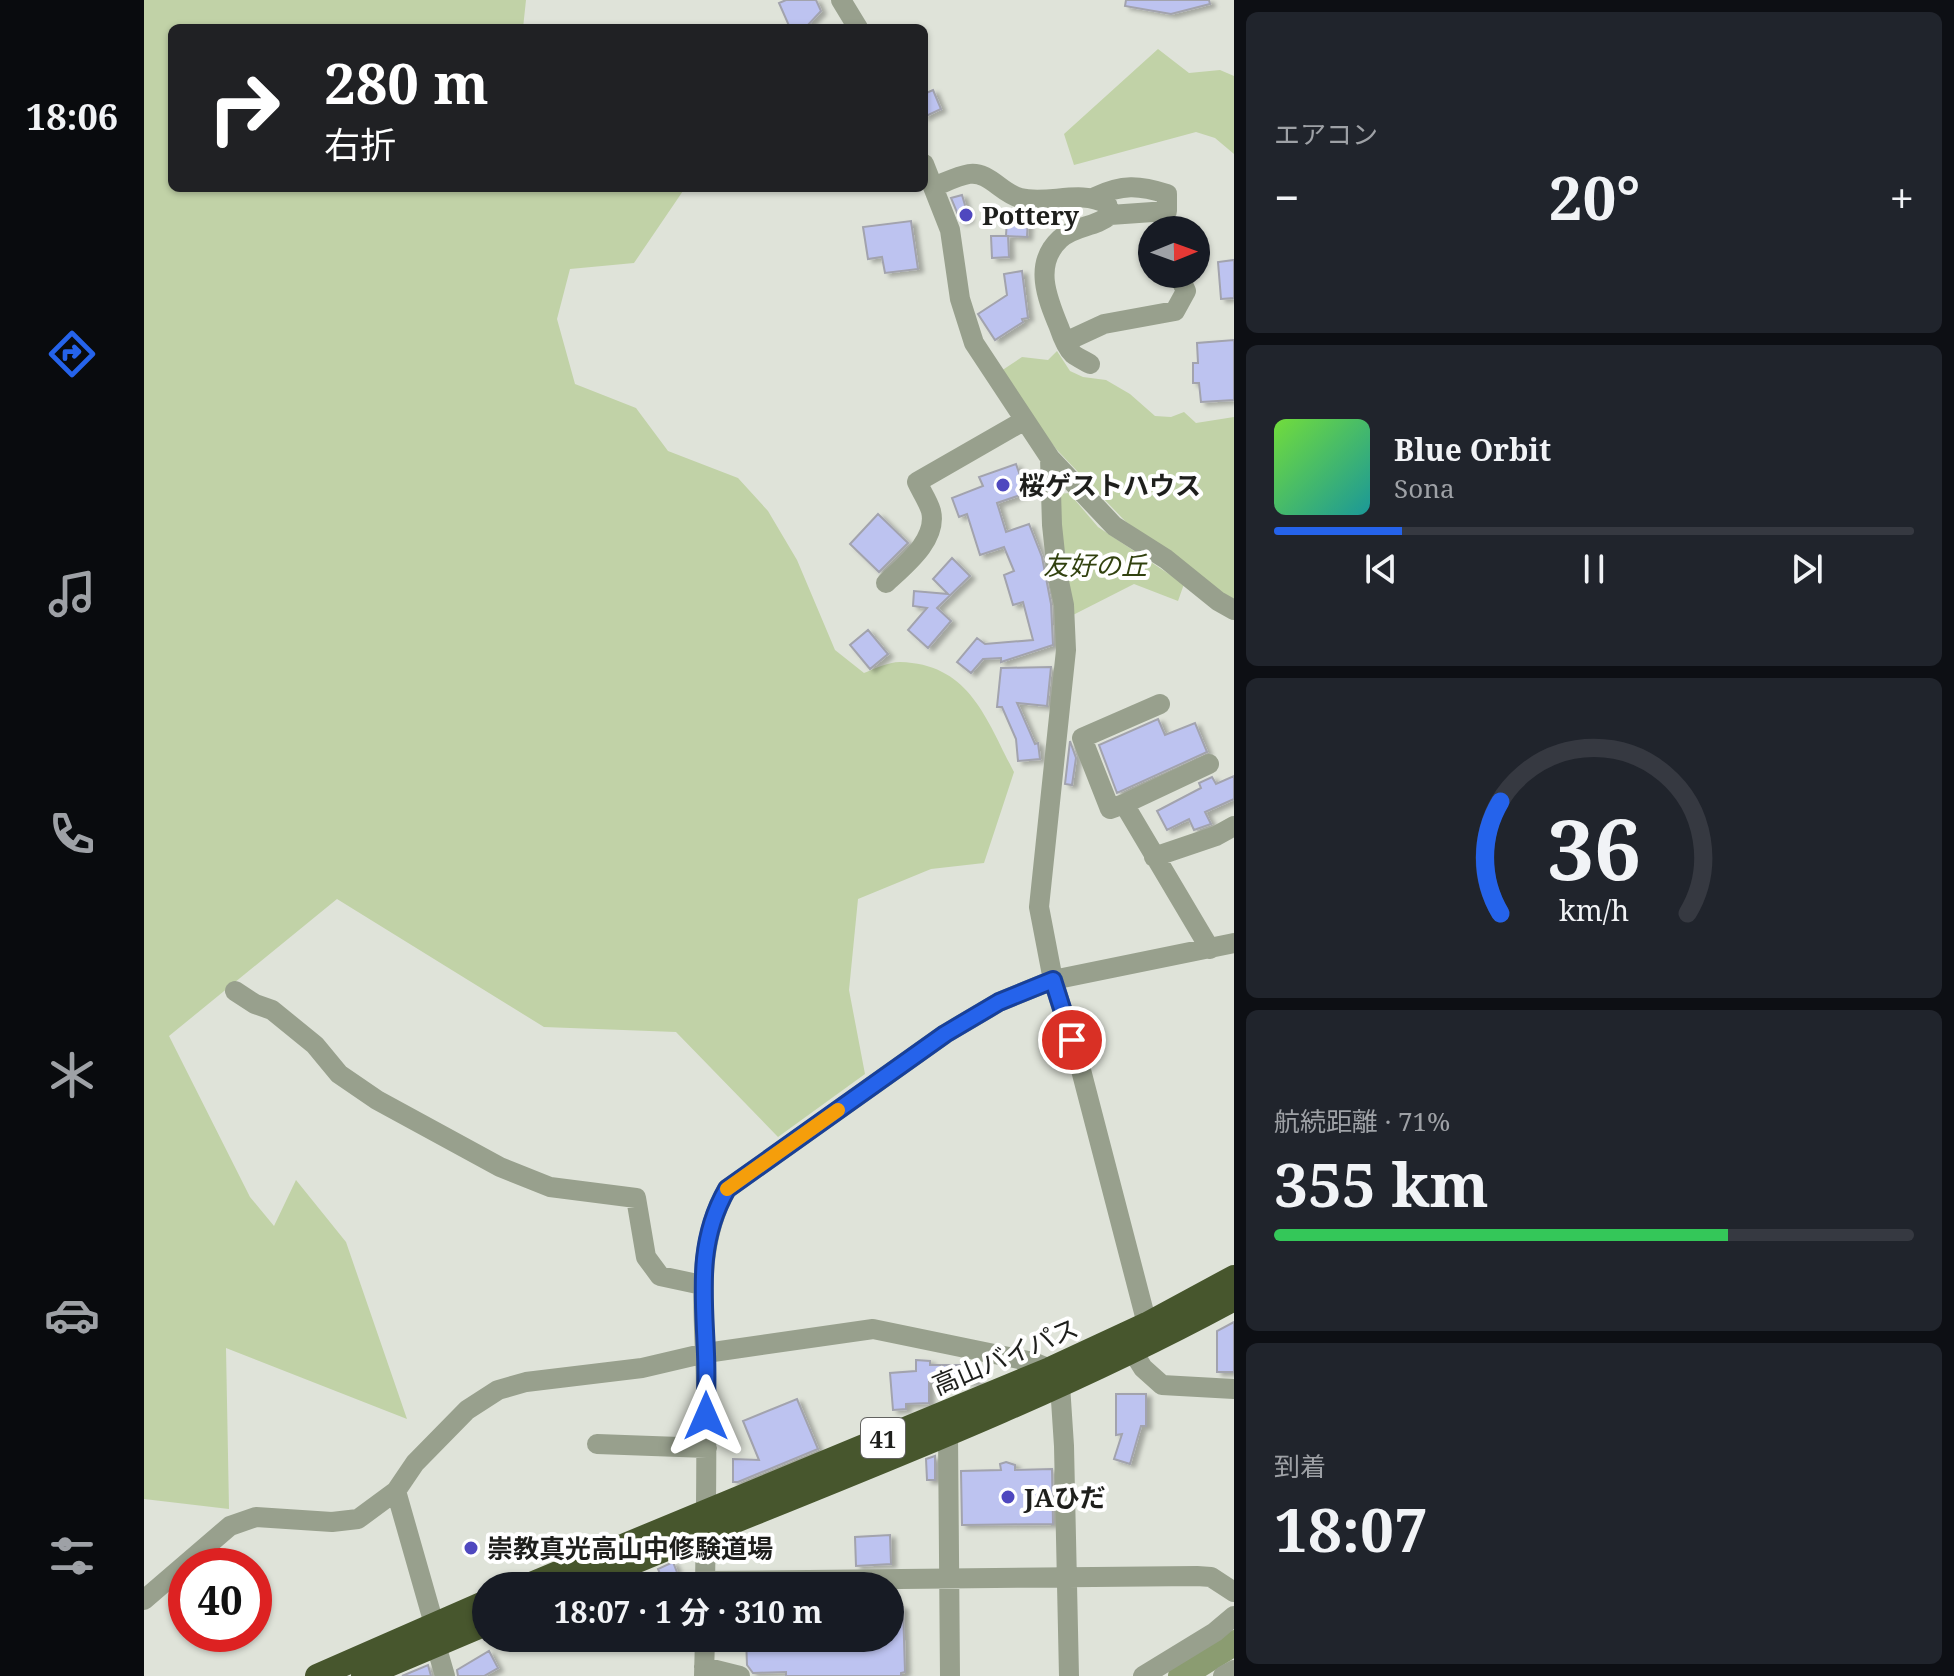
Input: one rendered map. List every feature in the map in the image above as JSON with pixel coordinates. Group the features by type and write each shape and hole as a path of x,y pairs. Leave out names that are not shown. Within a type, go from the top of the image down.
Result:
{"highway":[{"name":"高山バイパス","path":"566,1572 948,1434 1234,1277"},
{"name":"高山バイパス","path":"605,1572 707,1522 1055,1377 1133,1352 1234,1299"},
{"path":"363,1676 472,1611"},
{"path":"317,1676 435,1634 472,1627"}],"street":[{"path":"841,0 856,24"},
{"path":"928,174 950,230 960,299 974,343 1050,458 1114,526 1166,559 1234,610"},
{"path":"933,187 969,174 982,175 1022,199 1095,197 1141,186 1167,194 1168,216"},
{"path":"1095,197 1107,204 1110,215"},
{"path":"1090,364 1074,355 1065,342 1047,298 1043,277 1047,257 1059,240 1075,228 1101,223 1110,215 1138,217"},
{"path":"1065,342 1104,324 1175,311 1186,291 1185,288"},
{"path":"886,583 920,550 932,522 930,509 917,482 1025,420"},
{"path":"1050,458 1052,525 1064,605 1066,650 1039,907 1053,980 1081,1070 1147,1324"},
{"path":"1160,704 1082,738 1110,809 1209,764"},
{"path":"1124,804 1210,949"},
{"path":"1154,857 1216,836 1234,826"},
{"path":"705,1572 706,1353 702,1285 708,1232 714,1212 727,1189 945,1034 999,1002 1053,980 1234,943"},
{"path":"235,991 255,1004 272,1010 315,1045 339,1074 377,1100 500,1167 550,1187 636,1198 646,1257 660,1276 702,1285"},
{"path":"144,1600 230,1526 256,1517 332,1522 358,1519 396,1491 415,1463 467,1410 498,1390 526,1382 642,1368 706,1353 873,1329 994,1353 1055,1377 1068,1578 1069,1676"},
{"path":"1133,1352 1143,1368 1162,1385 1234,1389"},
{"path":"948,1434 950,1676"},
{"path":"597,1444 707,1448"},
{"path":"396,1491 445,1676"},
{"path":"904,1582 1197,1576 1216,1579 1234,1592"},
{"path":"1143,1676 1215,1632 1234,1616"},
{"path":"1223,1676 1234,1670"},
{"path":"704,1671 740,1676"}],"green space":[{"path":"144,0 526,0 523,24 168,24 168,192 682,192 634,263 570,269 557,319 575,384 636,408 668,451 738,478 768,511 797,560 835,650 864,673 900,662 924,665 943,673 973,698 1014,772 984,863 931,869 858,899 849,990 865,1074 778,1137 676,1032 544,1027 337,899 169,1036 250,1197 274,1226 296,1180 346,1242 407,1419 226,1348 229,1509 144,1499"},
{"path":"1158,49 1189,73 1220,70 1234,76 1234,154 1215,138 1196,132 1074,165 1064,134"},
{"path":"1057,351 1070,371 1083,377 1106,380 1130,394 1155,416 1171,417 1184,412 1196,423 1234,417 1234,601 1125,521 1057,450 998,373 1022,357 1048,360"},
{"name":"友好の丘","path":"1069,493 1098,527 1184,584 1178,601 1134,584 1073,615 1061,566 1057,494"}],"building":[{"path":"786,0 816,0 821,11 809,24 788,24 779,3"},
{"path":"1126,0 1209,0 1210,4 1171,14 1125,6"},
{"path":"933,90 941,109 928,115 928,92"},
{"path":"962,195 969,219 961,222 951,198"},
{"path":"1007,218 1028,219 1027,237 1006,236"},
{"path":"911,221 918,269 885,273 882,257 868,259 863,227"},
{"path":"991,236 1008,236 1009,257 992,258"},
{"path":"1234,260 1234,298 1221,299 1218,262"},
{"path":"1022,271 1028,318 1022,319 1023,322 995,340 978,314 1007,295 1004,274"},
{"path":"1234,340 1234,400 1201,402 1199,383 1193,383 1193,363 1198,363 1197,343"},
{"path":"1016,464 1026,493 997,503 1006,532 1029,524 1042,557 1051,604 1053,645 1001,662 1001,658 983,659 971,673 957,662 977,638 985,644 1033,640 1023,602 1013,605 1004,575 1014,571 1004,547 980,555 967,514 959,517 952,498 983,486 979,477"},
{"path":"878,514 908,543 879,572 850,544"},
{"path":"952,558 970,576 937,608 951,621 928,648 908,630 927,608 913,606 914,591 948,594 933,579"},
{"path":"868,630 888,654 870,669 850,645"},
{"path":"1051,667 1047,706 1017,703 1035,744 1038,743 1040,759 1018,761 1016,739 1002,707 997,707 1001,668"},
{"path":"1158,719 1165,735 1195,723 1207,752 1117,793 1099,745"},
{"path":"1070,741 1076,758 1072,785 1065,784"},
{"path":"1234,776 1234,799 1205,812 1211,824 1194,830 1189,819 1167,830 1157,811 1201,788 1199,783 1212,777 1216,784"},
{"path":"1234,1322 1234,1372 1217,1372 1217,1331"},
{"path":"916,1360 930,1361 930,1365 977,1365 977,1382 929,1382 929,1403 906,1404 906,1409 893,1410 890,1373 916,1371"},
{"path":"1116,1394 1146,1394 1146,1426 1141,1426 1130,1464 1114,1459 1122,1434 1116,1435"},
{"path":"797,1399 818,1449 733,1482 733,1459 759,1460 743,1421"},
{"path":"935,1456 935,1480 927,1480 926,1459"},
{"name":"JAひだ","path":"1000,1464 1015,1465 1015,1470 1052,1469 1053,1524 962,1525 961,1471 1001,1470"},
{"path":"890,1535 891,1564 856,1566 855,1537"},
{"path":"673,1562 677,1572 659,1572 658,1569"},
{"path":"904,1640 905,1672 901,1676 786,1676 786,1672 753,1673 747,1665 747,1652 904,1652"},
{"path":"487,1652 498,1668 484,1676 458,1676 457,1670"},
{"path":"428,1665 431,1676 402,1676"}],"waterway":[{"path":"1181,1676 1234,1643"}],"slow traffic":[{"path":"727,1189 838,1110"}],"place":[{"name":"Pottery","path":"966,215"},
{"name":"桜ゲストハウス","path":"1003,485"},
{"name":"JAひだ","path":"1008,1497"},
{"name":"崇教真光高山中修験道場","path":"471,1548"}],"route":[{"path":"706,1416 702,1285 708,1232 714,1212 727,1189 945,1034 999,1002 1053,980 1072,1040"}]}
